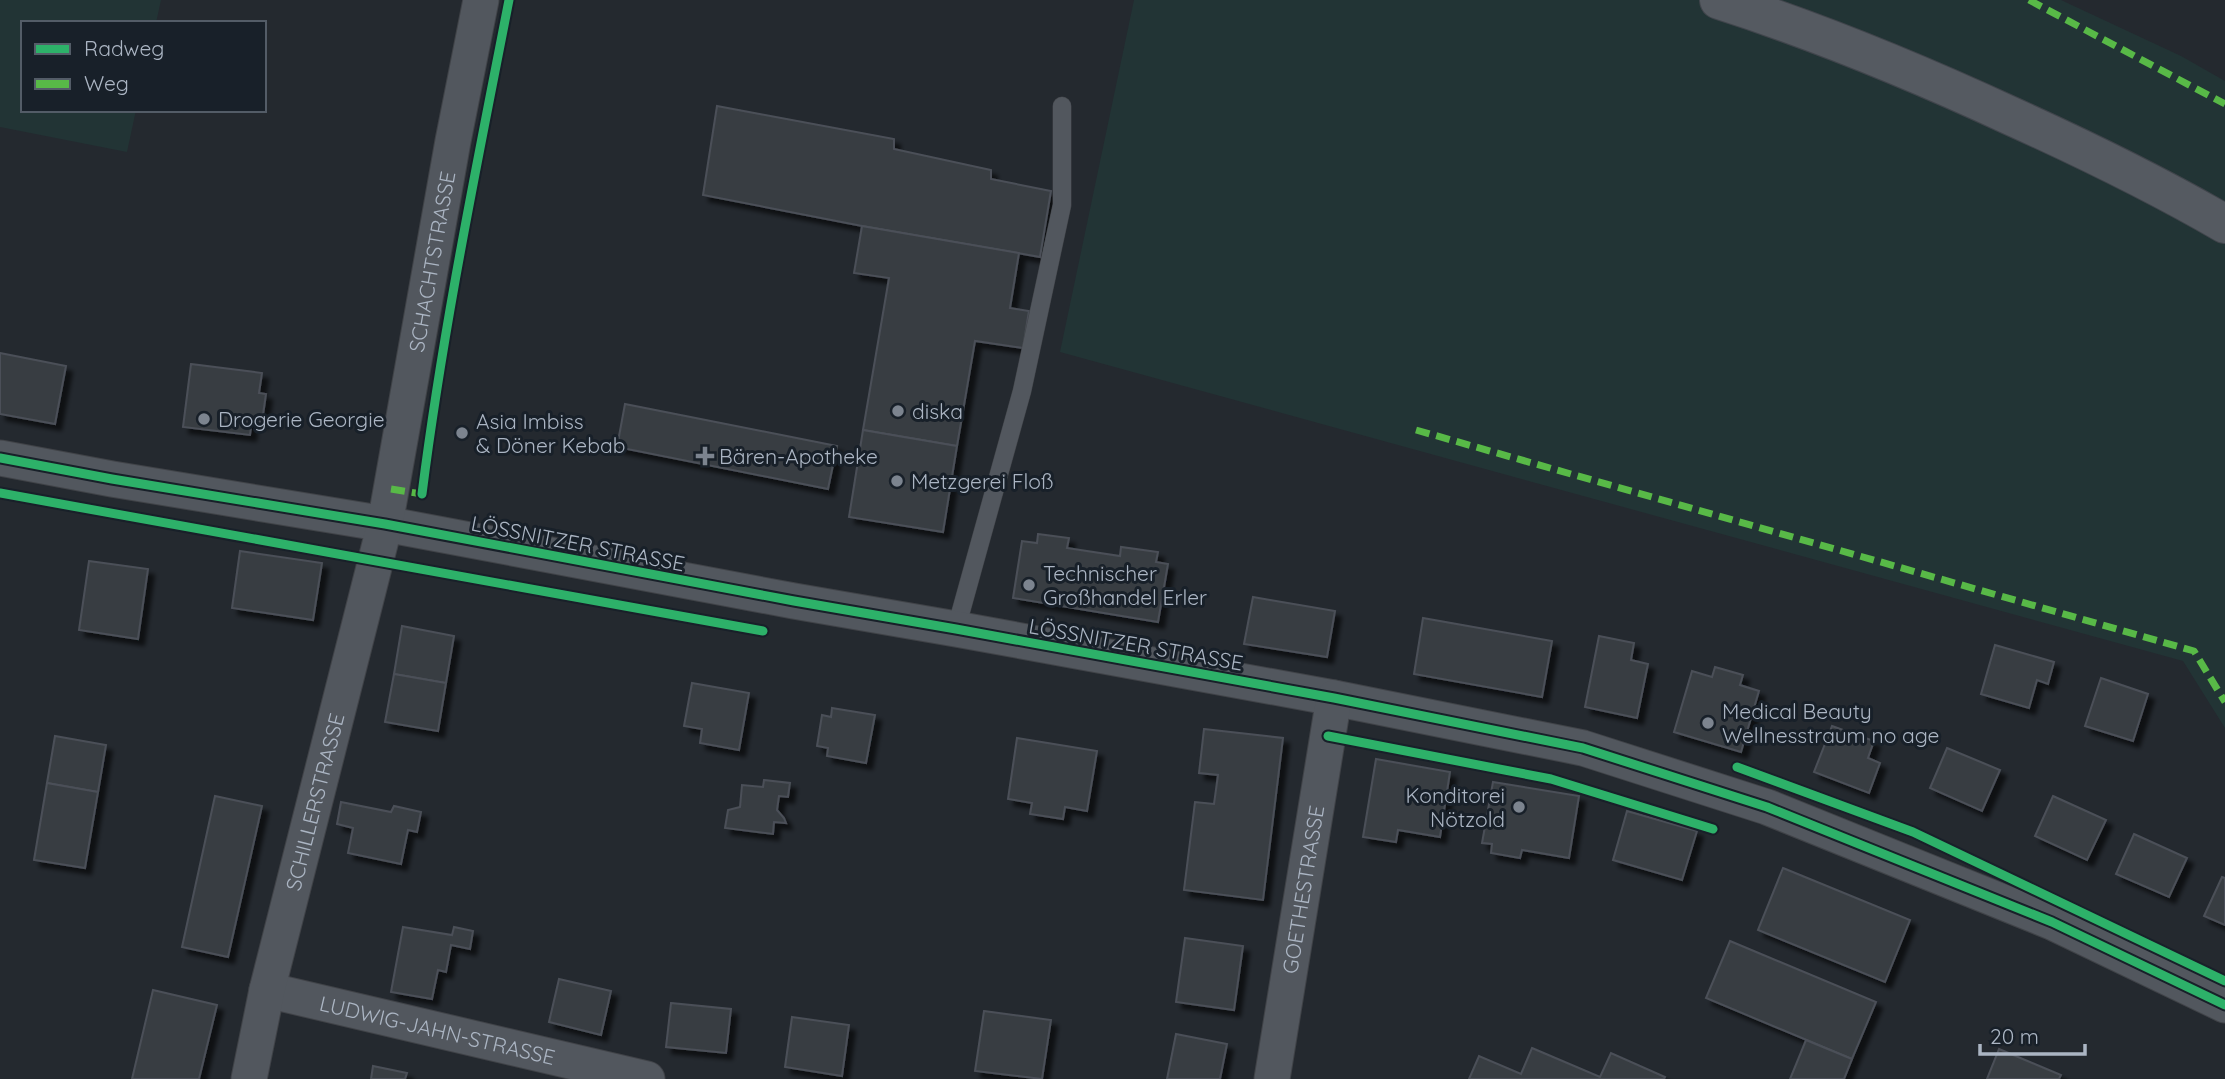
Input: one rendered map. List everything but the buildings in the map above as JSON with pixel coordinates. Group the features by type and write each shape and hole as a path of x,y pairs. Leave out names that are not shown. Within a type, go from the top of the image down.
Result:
{"main road":[{"path":"1719,0 1788,22 1947,87 2083,149 2225,224"}],"street":[{"name":"SCHACHTSTRASSE","path":"385,524 481,0"},
{"name":"LÖSSNITZER STRASSE","path":"0,458 385,524 1334,698 1583,748 1756,803 2052,922 2225,1005"},
{"name":"SCHILLERSTRASSE","path":"249,1079 267,990 385,524"},
{"name":"GOETHESTRASSE","path":"1272,1079 1334,698"},
{"name":"LUDWIG-JAHN-STRASSE","path":"267,990 647,1079"}],"lane":[{"path":"956,629 1022,391 1062,205 1062,106"}],"shaded area":[{"path":"0,0 161,0 156,21 21,21 21,112 136,112 127,152 0,127"},
{"path":"1134,0 2061,0 2181,56 2225,81 2225,728 2183,661 1060,352"}],"marked path":[{"path":"2029,0 2225,104"},
{"path":"1416,430 2194,651 2225,702"},
{"path":"391,489 422,494 423,491"}],"cycle path":[{"path":"422,494 450,308 509,0"},
{"path":"0,458 385,524 1334,698 1583,748 1767,807 2052,922 2225,1005"},
{"path":"0,493 763,631"},
{"path":"1328,736 1551,779 1713,829"},
{"path":"1737,767 1913,832 2225,981"}],"place":[{"name":"diska","path":"898,411"},
{"name":"Drogerie Georgie","path":"204,419"},
{"name":"Asia Imbiss & Döner Kebab","path":"462,433"},
{"name":"Bären-Apotheke","path":"705,456"},
{"name":"Metzgerei Floß","path":"897,481"},
{"name":"Technischer Großhandel Erler","path":"1029,585"},
{"name":"Medical Beauty Wellnesstraum no age","path":"1708,723"},
{"name":"Konditorei Nötzold","path":"1519,807"}]}
